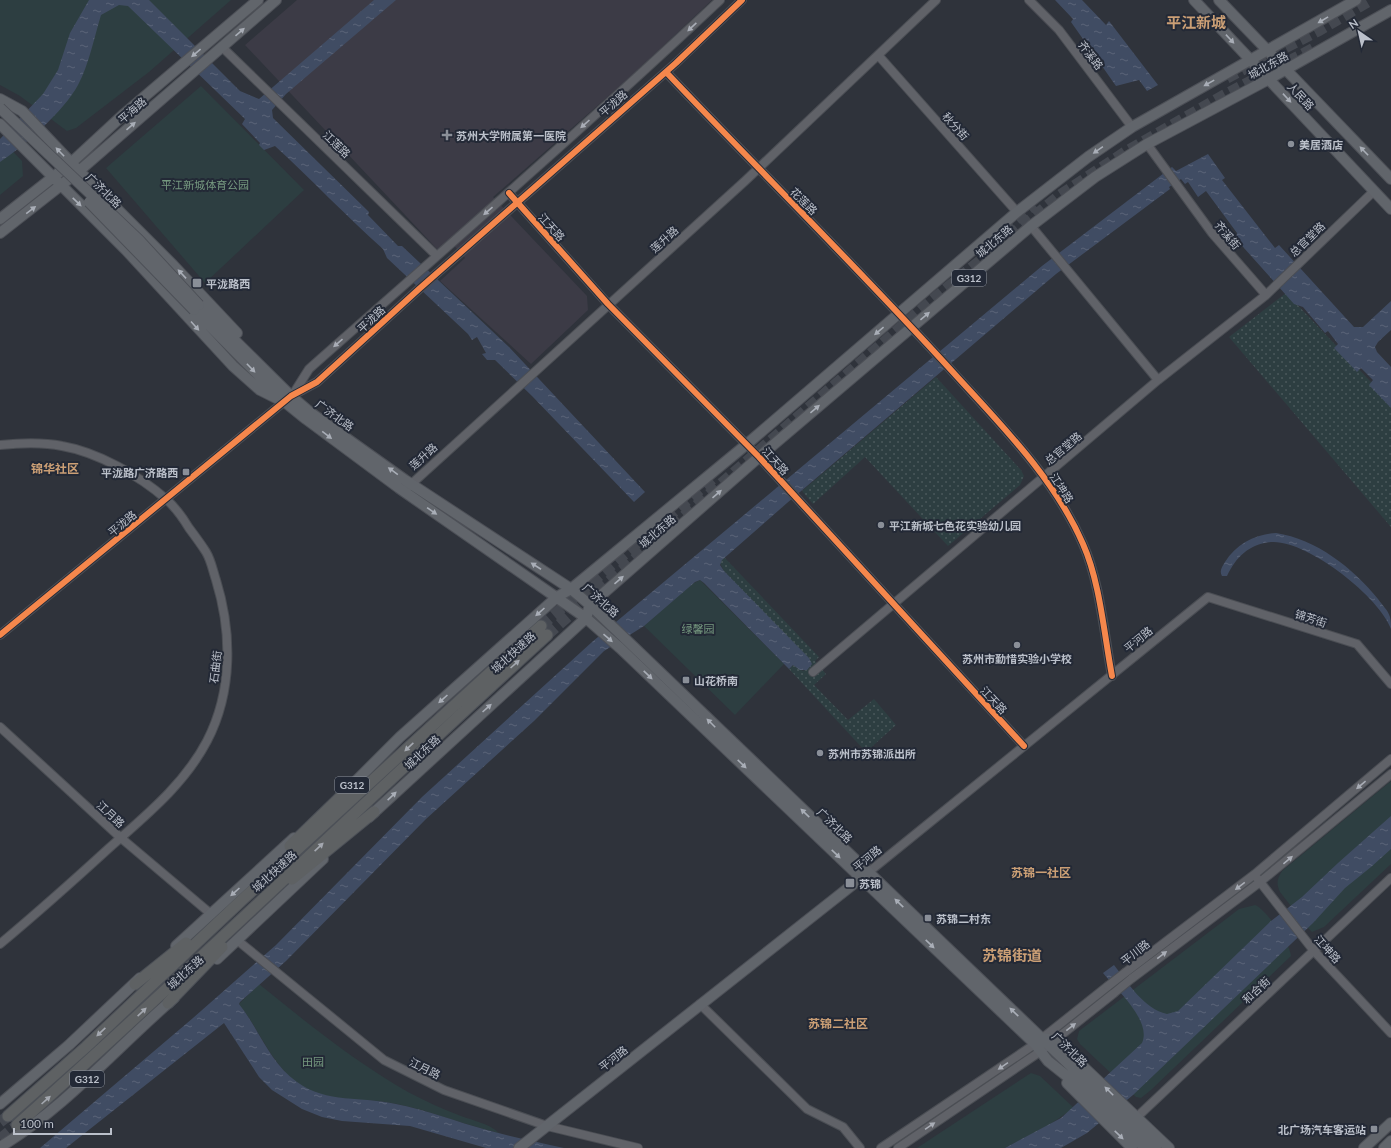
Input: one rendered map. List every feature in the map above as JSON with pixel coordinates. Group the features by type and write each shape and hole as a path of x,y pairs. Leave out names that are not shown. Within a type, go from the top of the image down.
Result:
{"highway":[{"name":"城北快速路","path":"8,1116 86,1047 244,899 544,631 450,723 254,908 17,1126"},
{"path":"135,984 244,899 284,852 351,787"},
{"path":"168,1003 235,934 254,908 306,870 374,812"}],"main road":[{"name":"平海路","path":"0,219 71,164 124,114 258,0"},
{"name":"平海路","path":"0,233 61,187 276,0"},
{"name":"人民路","path":"1194,0 1391,209"},
{"name":"人民路","path":"1219,0 1390,177"},
{"name":"城北东路","path":"0,1104 135,984 152,966 351,787 400,737 557,597 571,589 747,444 1017,212 1088,157 1132,127 1356,0"},
{"name":"城北东路","path":"0,1147 31,1127 98,1070 374,812 586,618 590,606 759,457 1031,226 1095,177 1147,144 1269,79 1391,10"},
{"path":"0,100 22,111 71,164 173,265 276,372 288,399"},
{"name":"广济北路","path":"0,108 138,240 197,307"},
{"name":"广济北路","path":"0,116 197,307 288,399 407,488 586,618 1044,1044 1115,1114 1141,1145 1156,1148"},
{"path":"0,124 61,187 126,250 233,366 260,390 288,399"},
{"name":"广济北路","path":"407,488 571,589 628,640 864,875"},
{"name":"平河路","path":"519,1148 864,875"},
{"name":"广济北路","path":"1044,1044 1048,1062 1085,1086"},
{"path":"1085,1086 1115,1114 1141,1145"},
{"path":"1115,1114 1137,1117 1169,1148"},
{"path":"1364,1148 1391,1123"},
{"path":"1384,1148 1391,1141"}],"street":[{"name":"平泷路","path":"288,399 309,369 509,193 656,61 720,0"},
{"name":"平泷路","path":"0,635 167,500 288,399 317,382 517,202 666,72 742,0"},
{"name":"莲升路","path":"407,488 745,181 936,0"},
{"name":"齐溪路","path":"1029,0 1059,30 1132,127"},
{"name":"江莲路","path":"222,47 437,256"},
{"name":"秋分街","path":"878,55 1017,212"},
{"name":"花莲路","path":"666,72 757,168 900,313 928,345"},
{"name":"齐溪街","path":"1147,144 1212,233 1266,295"},
{"name":"总官堂路","path":"813,672 1158,380 1266,295 1374,191"},
{"name":"江天路","path":"509,193 608,304 747,444 892,604 1024,746"},
{"path":"1031,226 1047,248 1158,380"},
{"name":"江坤路","path":"928,345 1043,478 1083,544 1090,564 1112,676"},
{"name":"石曲街","path":"0,445 20,443 63,446 85,453 100,458 130,473 167,500 182,517 207,553 224,609 228,646 226,677 219,709 207,740 188,772 166,797 36,914 0,944"},
{"name":"平河路","path":"864,875 1208,597"},
{"name":"锦芳街","path":"1208,597 1356,644 1391,684"},
{"name":"江月路","path":"0,727 121,838 211,914"},
{"name":"平川路","path":"881,1148 1044,1044 1108,986 1255,874 1391,759"},
{"name":"平川路","path":"898,1148 1114,993 1260,882 1391,774"},
{"name":"江坤路","path":"1255,874 1314,951 1391,1033"},
{"name":"和合街","path":"1137,1117 1391,878"},
{"name":"江月路","path":"237,940 258,959 384,1060 444,1090 547,1126 638,1148"},
{"path":"700,1004 807,1109 844,1127 860,1148"}],"shaded area":[{"name":"苏州大学附属第一医院","path":"297,0 712,0 636,72 493,197 587,296 588,310 531,364 440,281 465,258 449,240 438,250 245,45"}],"green space":[{"path":"0,0 231,0 149,72 76,128 67,131 20,96 0,85"},
{"name":"平江新城体育公园","path":"201,86 304,190 205,283 106,168"},
{"path":"0,138 22,161 23,176 0,195"},
{"path":"1286,293 1391,403 1391,527 1229,337"},
{"path":"936,377 1021,470 1024,476 1020,485 948,546 865,457 813,504 802,491"},
{"path":"724,557 819,657 815,661 826,674 814,685 848,720 874,699 896,725 866,752 789,669 793,665 803,671 812,664 724,571 720,563"},
{"name":"绿馨园","path":"700,580 784,664 735,715 644,626 692,584"},
{"path":"1391,781 1391,864 1324,927 1312,932 1280,892 1278,879 1280,874"},
{"path":"1255,905 1265,913 1277,928 1287,944 1291,956 1151,1090 1141,1098 1136,1097 1080,1044 1077,1039 1079,1031 1239,909"},
{"name":"田园","path":"259,984 331,1041 388,1080 427,1102 486,1125 499,1133 410,1107 383,1102 328,1096 316,1093 303,1087 292,1079 277,1062 239,1004"},
{"path":"1031,1073 1040,1076 1074,1108 1046,1127 1005,1148 917,1148"}],"water":[{"path":"89,0 149,0 240,91 259,99 374,0 396,0 286,94 272,110 273,118 369,212 368,215 398,246 402,246 509,347 645,492 634,502 532,396 495,360 487,360 482,354 486,353 477,337 472,340 468,334 387,258 383,249 275,146 264,150 259,145 260,143 242,124 245,119 128,6 119,5 101,15 85,68 72,95 43,127 0,162 0,139 43,94 58,70 70,33"},
{"path":"1055,0 1082,0 1106,25 1109,21 1158,85 1147,91 1139,80 1116,86 1071,22 1073,19"},
{"path":"1208,154 1225,178 1222,180 1275,248 1279,245 1354,327 1363,327 1391,301 1391,330 1378,342 1375,347 1377,352 1391,367 1391,408 1369,385 1373,380 1361,368 1357,372 1334,348 1338,344 1328,331 1325,333 1303,307 1294,304 1236,239 1237,233 1206,191 1198,197 1188,182 1185,184 1181,179 1169,187 1170,189 1056,274 722,560 720,565 724,571 809,658 812,664 807,670 800,670 793,665 789,669 704,583 700,580 695,582 644,626 604,651 534,721 426,819 286,961 239,1004 279,1065 297,1082 308,1089 333,1097 383,1102 408,1107 496,1133 564,1148 486,1148 410,1126 342,1121 322,1117 302,1109 272,1090 259,1077 224,1023 66,1148 40,1148 193,1018 276,945 422,797 592,642 1042,266 1172,167 1176,171"},
{"path":"1276,533 1291,536 1319,548 1357,576 1378,599 1389,614 1391,629 1373,601 1340,572 1303,550 1286,544 1271,542 1256,545 1239,557 1227,576 1222,576 1222,567 1235,550 1241,545 1261,535"},
{"path":"1391,816 1391,849 1345,888 1313,923 1133,1095 1087,1133 1061,1148 1005,1148 1061,1118 1142,1043 1144,1034 1138,1016 1132,1006 1103,973 1114,965 1137,994 1151,1007 1167,1014 1178,1011 1271,921 1302,897"}],"tunnel":[{"path":"1227,78 1320,30 1371,0"},
{"path":"547,635 932,300 1060,195 1125,152 1224,95 1314,48"},
{"path":"991,241 1034,204"},
{"path":"541,626 716,476"},
{"path":"0,1122 8,1116"},
{"path":"0,1139 17,1125"}],"cycle path":[{"path":"0,635 291,396 317,382 419,289 676,63 742,0"},
{"path":"666,72 916,332 1006,431 1041,473 1071,519 1089,559 1098,591 1112,676"},
{"path":"509,193 608,304 759,457 1024,746"}],"place":[{"name":"苏州大学附属第一医院","path":"447,135"},
{"name":"美居酒店","path":"1291,144"},
{"name":"平泷路西","path":"197,283"},
{"name":"平泷路广济路西","path":"186,472"},
{"name":"平江新城七色花实验幼儿园","path":"881,525"},
{"name":"苏州市勤惜实验小学校","path":"1017,645"},
{"name":"山花桥南","path":"686,680"},
{"name":"苏州市苏锦派出所","path":"820,753"},
{"name":"苏锦","path":"850,883"},
{"name":"苏锦二村东","path":"928,918"},
{"name":"北广场汽车客运站","path":"1374,1129"}],"district":[{"name":"平江新城","path":"1196,22"},
{"name":"锦华社区","path":"55,468"},
{"name":"苏锦一社区","path":"1041,872"},
{"name":"苏锦街道","path":"1012,955"},
{"name":"苏锦二社区","path":"838,1023"}]}
